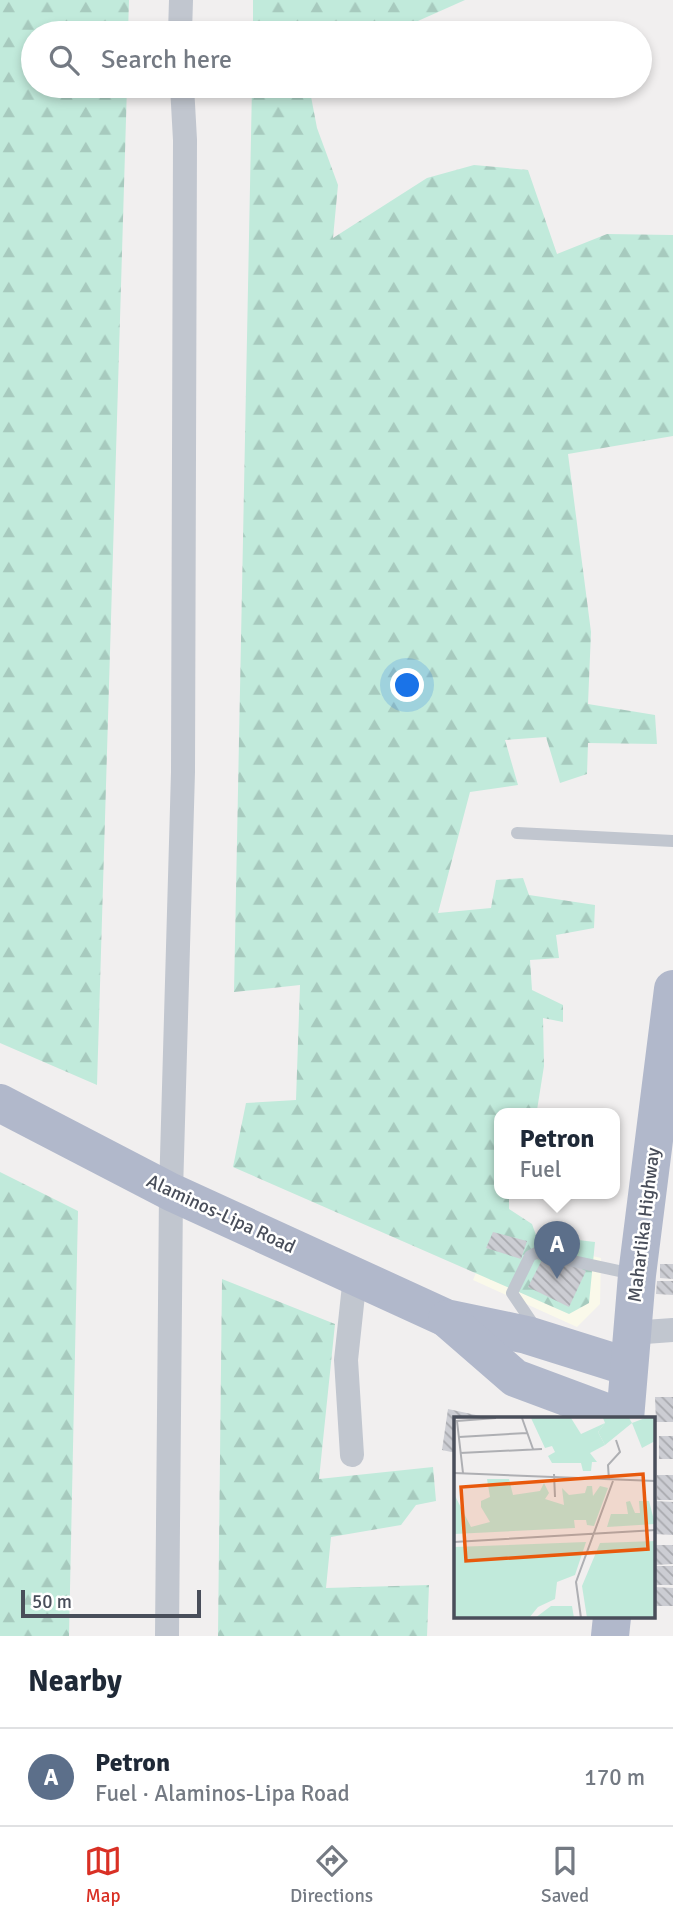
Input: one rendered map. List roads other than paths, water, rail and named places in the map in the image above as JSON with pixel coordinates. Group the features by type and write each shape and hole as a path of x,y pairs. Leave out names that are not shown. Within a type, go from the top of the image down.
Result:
{"main road":[{"name":"Maharlika Highway","path":"625,1417 637,1275 673,989"},
{"name":"Alaminos-Lipa Road","path":"0,1103 171,1192 446,1318 545,1340 630,1350"},
{"name":"Alaminos-Lipa Road","path":"446,1318 514,1378 620,1417"},
{"path":"611,1636 612,1618"}],"street":[{"path":"180,21 181,0"},
{"path":"167,1636 171,1192 183,772 185,140 183,98"},
{"path":"352,1455 346,1360 355,1276"},
{"path":"630,1350 673,1329"}],"lane":[{"path":"517,833 673,841"},
{"path":"545,1340 512,1293 530,1256 536,1253 637,1275"}],"place":[{"name":"Petron","path":"557,1279"}]}
